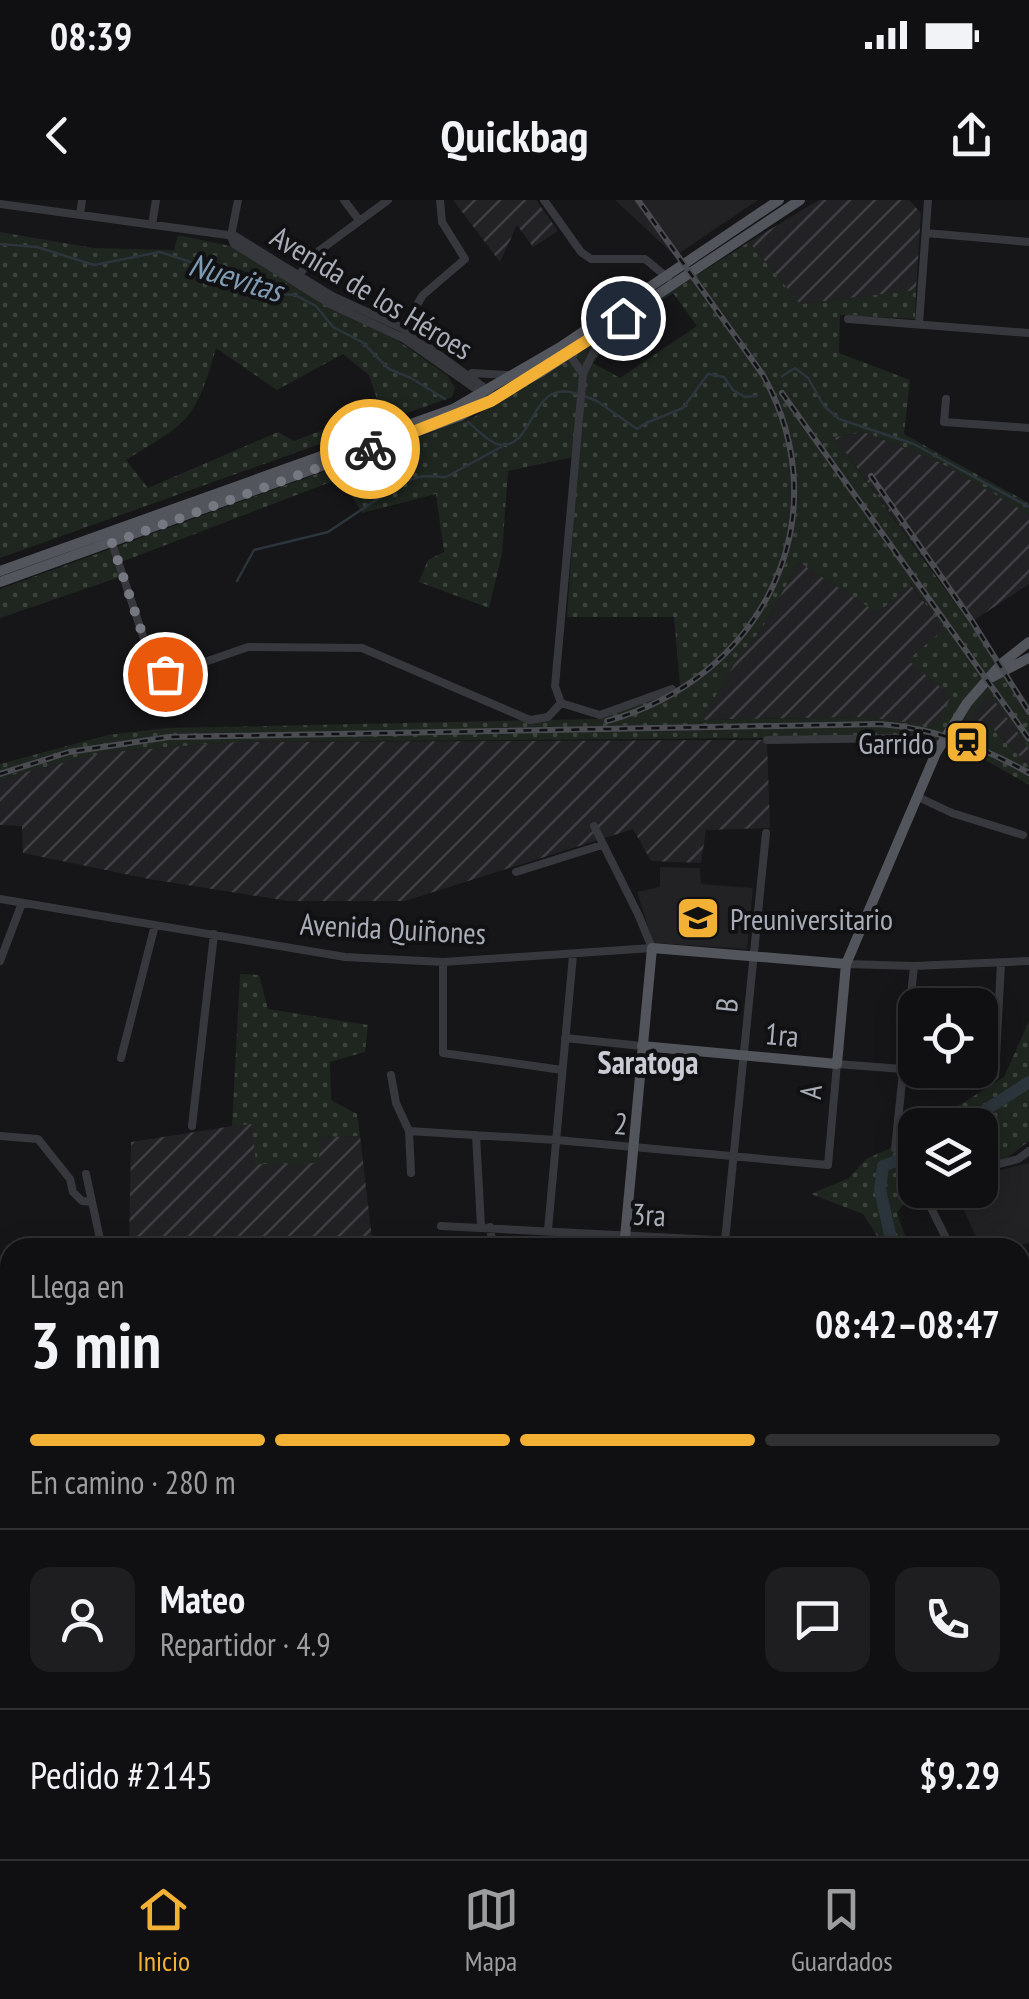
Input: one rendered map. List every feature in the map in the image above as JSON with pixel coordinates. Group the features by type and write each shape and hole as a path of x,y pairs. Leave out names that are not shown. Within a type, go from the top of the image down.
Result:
{"main road":[{"path":"0,570 490,396 520,372 623,318 778,200"},
{"path":"0,582 429,428 565,350 800,200"},
{"name":"A","path":"837,1064 846,964 940,745 967,703 1029,642"},
{"path":"987,680 1025,661 1015,652"},
{"path":"624,1238 652,948"},
{"name":"Avenida Quiñones","path":"652,948 846,964"},
{"name":"1ra","path":"642,1046 837,1064"}],"street":[{"path":"80,215 82,200"},
{"path":"152,226 156,200"},
{"path":"0,204 230,236 238,200"},
{"path":"344,200 359,220"},
{"path":"297,279 312,256 388,200"},
{"path":"402,328 423,295 466,259 442,222 440,200"},
{"path":"544,200 581,252 591,259 645,258 670,281"},
{"path":"919,324 928,200"},
{"path":"926,233 1029,242"},
{"name":"Avenida de los Héroes","path":"230,236 234,244 297,279 402,328 490,396"},
{"name":"Avenida de los Héroes","path":"297,279 330,304 389,330 463,375"},
{"path":"562,703 556,686 582,379 596,347 623,318"},
{"path":"848,319 1029,333"},
{"path":"565,350 582,379"},
{"path":"460,405 466,393 463,375 502,377 520,372"},
{"path":"946,399 944,422 1029,428"},
{"path":"112,543 158,672 172,673 248,647 362,648 530,720 548,717 562,703"},
{"path":"562,703 600,715 672,689"},
{"path":"767,740 904,738 940,745"},
{"path":"918,798 1023,835"},
{"path":"594,826 652,948"},
{"name":"B","path":"725,1238 766,833"},
{"path":"516,872 602,845"},
{"name":"Avenida Quiñones","path":"0,899 344,956 443,962 652,948"},
{"path":"0,961 22,903"},
{"path":"121,1058 156,925"},
{"path":"192,1126 214,934"},
{"path":"548,1230 573,955"},
{"path":"846,964 914,966 1029,961"},
{"path":"443,962 443,1053 562,1070"},
{"name":"1ra","path":"998,1020 1001,964"},
{"path":"912,988 914,966"},
{"name":"1ra","path":"564,1038 642,1046"},
{"name":"1ra","path":"837,1064 898,1069"},
{"name":"A","path":"828,1165 837,1064"},
{"path":"390,1075 396,1103 409,1131 411,1174"},
{"path":"895,1149 902,1088"},
{"name":"2","path":"409,1131 632,1146 828,1165"},
{"path":"476,1135 489,1238"},
{"path":"0,1136 38,1138 70,1180 73,1192 82,1201 92,1202"},
{"path":"998,1164 1029,1154"},
{"path":"86,1174 100,1238"},
{"path":"931,1208 946,1238"},
{"name":"3ra","path":"441,1226 548,1230 599,1238"}],"shaded area":[{"path":"453,200 536,200 558,231 533,247 517,225 500,262"},
{"path":"615,200 758,200 675,256"},
{"path":"819,200 909,200 921,213 916,290 800,304 749,242"},
{"path":"0,232 93,248 174,250 178,235 230,246 322,303 390,335 448,376 455,388 452,397 0,558","holes":["216,348 277,390 343,354 369,375 380,408 294,441 278,432 148,488 126,460 187,417 202,391"]},
{"path":"749,242 800,304 916,290 915,319 840,315 839,353 910,380 904,434 1029,503 1029,514 939,462 864,432 834,437 1029,704 1029,748 990,694 963,725 979,734 990,726 1029,766 1029,785 978,756 906,737 236,742 106,752 0,781 0,764 108,735 167,728 596,719 680,686 674,617 567,617 578,456 508,471 502,554 489,608 419,582 428,560 444,552 436,494 362,513 341,478 116,564 120,577 0,618 0,589 474,417","holes":["673,293 697,326 620,378 593,363 619,329","799,562 878,613 911,584 944,629 908,660 951,696 937,726 864,717 701,720 738,658 761,630"]},
{"path":"864,432 939,462 1029,514 1029,584 971,622 834,437"},
{"path":"799,562 878,613 910,584 945,629 952,696 937,727 864,717 700,720 738,658 761,630"},
{"path":"990,694 1029,748 1029,766 990,726 979,734 962,725"},
{"path":"767,740 770,828 706,830 701,863 651,861 633,829 405,901 288,901 149,879 23,853 22,826 0,825 0,781 106,752 236,742"},
{"name":"Preuniversitario","path":"660,867 700,868 701,884 753,888 747,949 653,943 637,892 660,887"},
{"path":"240,974 259,975 268,1009 368,1025 365,1052 330,1062 331,1100 357,1114 360,1136 320,1137 319,1163 256,1164 252,1124 232,1126"},
{"path":"1029,1021 1029,1141 1003,1161 998,1161 998,1108 939,1108 958,1106 987,1088 998,1088 998,1081 1004,1077"},
{"path":"252,1123 318,1163 320,1137 360,1136 372,1238 129,1238 131,1142"},
{"path":"898,1145 901,1208 897,1213 906,1238 878,1238 863,1214 811,1194 849,1178 866,1159"},
{"path":"1029,1163 1029,1238 977,1238 963,1208 998,1208 998,1171"}],"waterway":[{"name":"Nuevitas","path":"0,244 37,247 94,265 160,252 266,293 295,295 316,306 333,327 362,342 389,369 445,399"},
{"name":"Nuevitas","path":"782,376 795,368 808,378 824,406 839,419 914,444 1029,507"},
{"name":"Nuevitas","path":"584,396 637,429 683,408 708,374 724,377 733,390 745,397 756,396"},
{"name":"Nuevitas","path":"468,422 489,440 502,445 521,435 550,395 577,394"},
{"path":"237,581 254,550 328,532 403,482 423,476 446,477 501,447"},
{"path":"988,1108 1029,1082"},
{"path":"891,1238 880,1189 883,1166 898,1160"}],"railway":[{"path":"607,721 661,700 708,669 745,631 773,586 789,537 794,484 786,429 763,375 638,200"},
{"path":"782,393 1029,739"},
{"path":"871,476 972,621 1029,712"},
{"path":"0,774 69,752 169,737 880,724 958,740 1029,773"}],"way so far":[{"path":"165,674 153,666 112,543 370,449"}],"place":[{"name":"Garrido","path":"967,742"},
{"name":"Preuniversitario","path":"698,918"}],"district":[{"name":"Saratoga","path":"648,1062"}],"route":[{"path":"370,449 491,401 623,318"}]}
